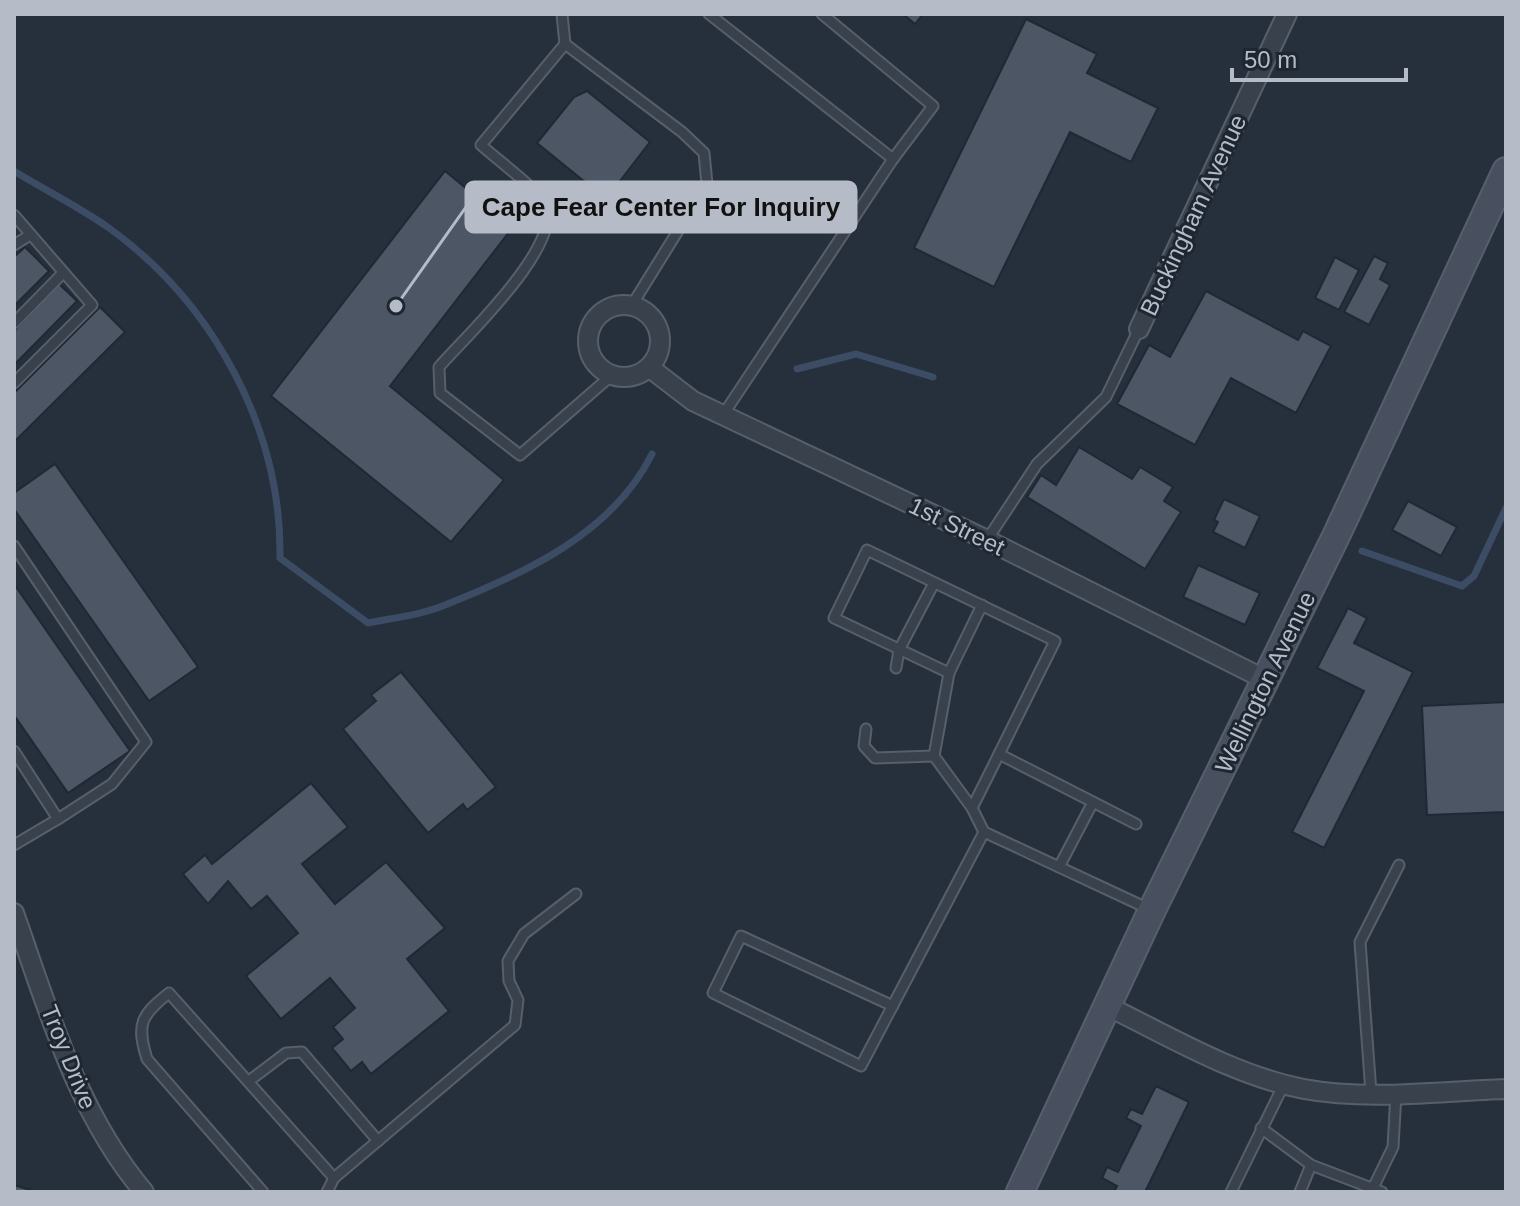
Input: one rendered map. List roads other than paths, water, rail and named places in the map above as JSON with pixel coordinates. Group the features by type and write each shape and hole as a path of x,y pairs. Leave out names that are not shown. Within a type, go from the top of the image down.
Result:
{"street":[{"name":"Buckingham Avenue","path":"1139,329 1287,14"},
{"name":"Wellington Avenue","path":"1020,1192 1152,910 1398,408 1506,171"},
{"path":"632,305 651,317 660,337 650,368 624,377 612,375 593,359 588,335 600,314 610,307 632,305"},
{"name":"1st Street","path":"650,368 693,401 987,540 1266,680"},
{"name":"Troy Drive","path":"14,913 81,1093 124,1169 144,1192"},
{"path":"1107,1006 1248,1072 1284,1084 1323,1092 1506,1089"}],"lane":[{"path":"562,14 565,44 481,145 545,202 548,223 537,254 439,367 440,393 520,455 612,375"},
{"path":"709,14 893,159"},
{"path":"723,415 893,159 933,106 822,14"},
{"path":"565,44 682,132 704,153 707,184 632,305"},
{"path":"14,215 92,305 14,383"},
{"path":"14,245 30,235"},
{"path":"14,323 63,273"},
{"path":"987,540 1037,464 1106,397 1139,329"},
{"path":"14,546 146,742 112,784 14,845"},
{"path":"949,673 834,618 867,550 1055,641 972,808"},
{"path":"896,668 899,650 934,583"},
{"path":"982,605 949,673 934,756 972,808 984,832 1152,910"},
{"path":"866,729 864,746 875,758 934,756"},
{"path":"14,751 58,819"},
{"path":"999,754 1136,824"},
{"path":"1059,867 1093,802"},
{"path":"893,1006 741,936 713,993 861,1066 893,1006 984,832"},
{"path":"1371,1093 1360,942 1399,865"},
{"path":"327,1192 334,1178 515,1025 518,1000 509,981 508,961 524,934 576,894"},
{"path":"263,1192 147,1059 140,1035 146,1011 169,993 334,1178"},
{"path":"249,1081 286,1053 302,1052 378,1141"},
{"path":"1231,1192 1284,1084"},
{"path":"1261,1128 1311,1165 1375,1191 1393,1147 1396,1093"},
{"path":"1300,1192 1311,1165"}],"waterway":[{"path":"14,171 109,228 146,258 180,293 209,331 234,373 254,417 269,463 277,510 280,558 368,623 445,605 505,579 564,548 614,507 635,482 652,454"},
{"path":"797,369 856,354 933,377"},
{"path":"1362,551 1462,586 1474,576 1506,508"}],"place":[{"name":"Cape Fear Center For Inquiry","path":"396,306"}]}
